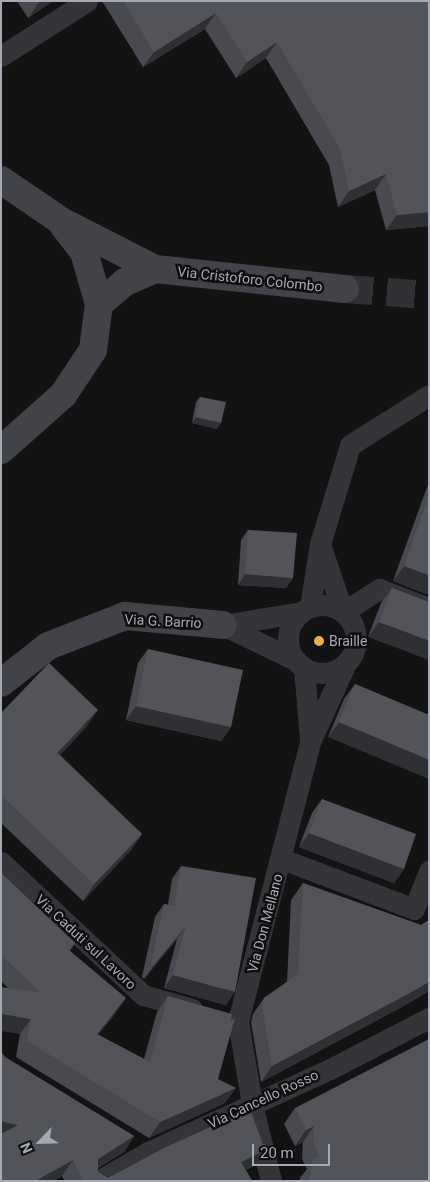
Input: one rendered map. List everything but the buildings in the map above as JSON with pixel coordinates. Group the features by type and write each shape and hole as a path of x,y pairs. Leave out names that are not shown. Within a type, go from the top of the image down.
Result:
{"street":[{"path":"1,56 87,1"},
{"path":"1,180 60,221 84,252 99,304 93,350 64,396 1,450"},
{"name":"Via Cristoforo Colombo","path":"60,221 155,269 345,289"},
{"name":"Via Cristoforo Colombo","path":"99,304 125,282 155,269"},
{"path":"310,742 301,664 292,654 289,636 291,626 306,610 320,544 350,445 424,403"},
{"path":"310,742 346,663 356,647 354,627 343,612 320,544"},
{"path":"343,612 379,589 429,608"},
{"path":"224,625 327,605 343,612"},
{"name":"Via G. Barrio","path":"1,683 48,646 125,616 224,625"},
{"path":"224,625 301,664 330,672 346,663"},
{"name":"Via Don Mellano","path":"271,1181 252,1104 223,1017 282,859 310,742"},
{"path":"282,859 414,909 429,871"},
{"name":"Via Caduti sul Lavoro","path":"1,862 143,995 223,1017"},
{"name":"Via Cancello Rosso","path":"98,1181 148,1152 429,1018"},
{"path":"125,1138 148,1152"}],"tunnel":[{"path":"345,289 429,295"}],"place":[{"name":"Braille","path":"319,641"}]}
